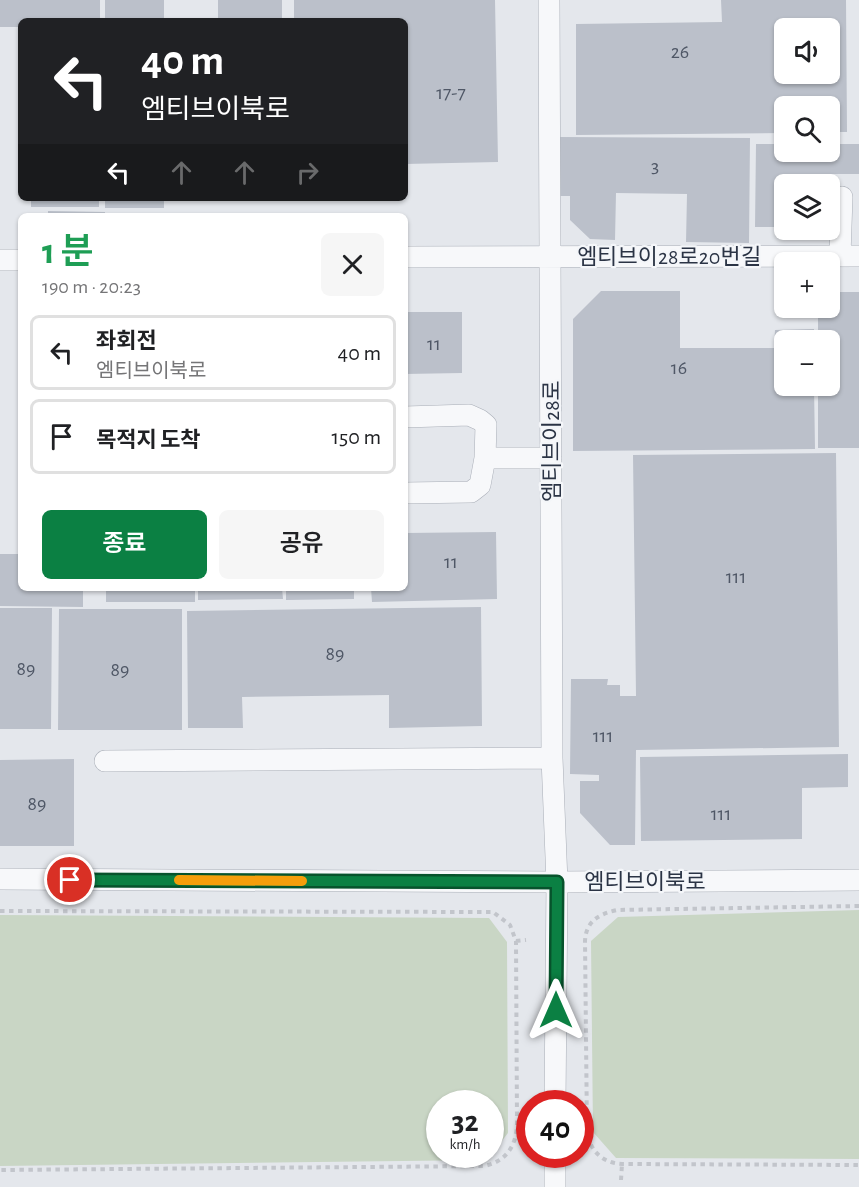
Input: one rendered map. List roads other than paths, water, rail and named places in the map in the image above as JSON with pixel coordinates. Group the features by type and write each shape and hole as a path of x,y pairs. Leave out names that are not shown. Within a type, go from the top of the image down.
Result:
{"street":[{"name":"엠티브이28로","path":"549,0 552,758 557,882 555,1090"},
{"path":"842,197 850,256"},
{"name":"엠티브이28로20번길","path":"408,257 850,256"},
{"path":"0,260 18,260"},
{"path":"408,417 469,415 486,425 485,458 480,485 471,492 408,493"},
{"path":"485,458 551,458"},
{"path":"105,760 552,758"},
{"name":"엠티브이북로","path":"0,879 557,882 859,880"},
{"path":"555,1168 555,1187"}]}
